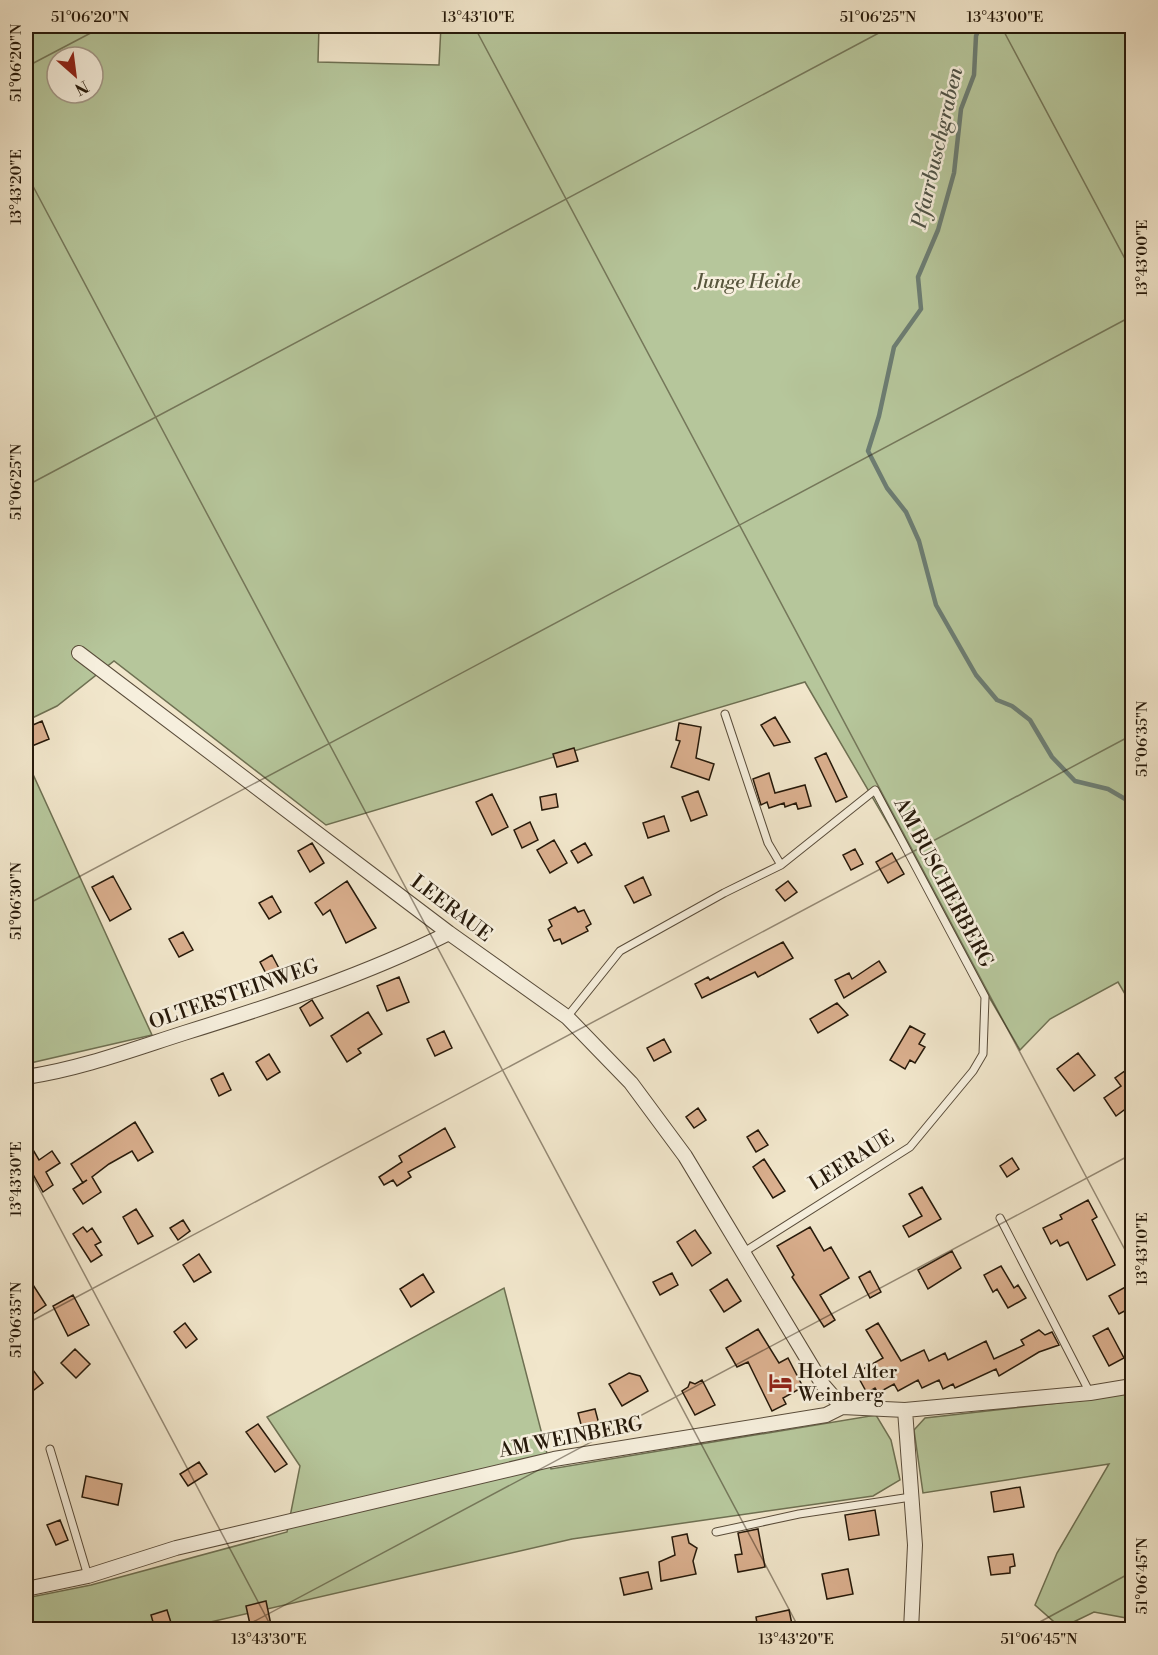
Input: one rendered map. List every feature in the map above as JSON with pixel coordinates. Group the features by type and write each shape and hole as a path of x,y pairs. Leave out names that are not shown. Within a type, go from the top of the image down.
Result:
{"street":[{"name":"LEERAUE","path":"79,653 449,933 567,1017 631,1083 685,1156 824,1385 842,1407"},
{"name":"OLTERSTEINWEG","path":"26,1077 68,1071 219,1022 396,960 449,933"},
{"name":"AM WEINBERG","path":"26,1589 88,1576 176,1548 554,1459 826,1415 842,1407 905,1410 1090,1393 1132,1386"},
{"path":"905,1410 915,1545 911,1629"}],"lane":[{"path":"725,714 768,843 781,866"},
{"name":"AM BUSCHERBERG","path":"567,1017 620,951 724,893 781,866 875,790 985,997 983,1054"},
{"name":"LEERAUE","path":"744,1251 910,1147 951,1099 983,1054"},
{"path":"1000,1218 1090,1393"},
{"path":"50,1449 88,1576"},
{"path":"716,1532 799,1514 911,1497"}],"green space":[{"name":"Junge Heide","path":"26,26 319,26 318,62 439,65 441,26 1123,26 1132,48 1132,1006 1118,982 1050,1019 1020,1050 805,682 326,825 114,661 57,706 26,721"},
{"path":"26,759 152,1035 26,1064"},
{"path":"504,1288 551,1469 876,1415 891,1440 900,1480 873,1496 572,1539 180,1629 26,1630 26,1598 91,1585 287,1532 300,1466 267,1417"},
{"path":"1132,1392 1132,1619 1094,1612 1061,1628 1035,1605 1057,1553 1109,1464 923,1493 914,1430 925,1418 1085,1400"}],"building":[{"path":"775,717 790,742 774,746 761,725"},
{"path":"42,721 49,739 32,746 26,728"},
{"path":"679,723 701,727 696,758 714,764 709,780 671,767 680,741 676,740"},
{"path":"574,748 578,761 557,767 553,754"},
{"path":"826,753 847,797 836,802 815,758"},
{"path":"769,773 775,793 805,785 811,806 798,809 796,803 785,807 784,803 769,808 767,802 761,805 753,779"},
{"path":"698,791 707,815 691,821 682,797"},
{"path":"492,794 508,827 492,835 476,802"},
{"path":"556,794 558,807 542,810 540,797"},
{"path":"664,816 669,831 648,838 643,823"},
{"path":"530,822 538,840 522,848 514,830"},
{"path":"554,840 567,863 550,873 537,850"},
{"path":"312,843 324,863 310,872 298,851"},
{"path":"585,843 592,855 578,863 571,851"},
{"path":"855,849 863,864 851,870 843,855"},
{"path":"892,853 904,874 888,883 876,862"},
{"path":"113,876 131,909 110,921 92,887"},
{"path":"643,877 651,895 634,903 625,886"},
{"path":"347,881 376,928 346,943 330,910 323,915 315,903"},
{"path":"788,881 797,892 785,901 776,890"},
{"path":"272,896 281,912 269,919 259,903"},
{"path":"575,907 578,912 584,910 591,924 586,927 588,931 562,944 560,939 554,941 548,929 552,926 549,920"},
{"path":"183,932 193,950 179,957 169,939"},
{"path":"783,942 793,958 758,977 755,972 702,998 695,984 708,977 710,980"},
{"path":"272,955 282,974 270,981 260,962"},
{"path":"879,961 886,972 844,998 835,980 849,973 852,979"},
{"path":"399,977 409,1002 387,1011 377,986"},
{"path":"312,1000 323,1018 310,1026 300,1008"},
{"path":"837,1003 848,1015 818,1033 810,1019"},
{"path":"368,1012 382,1034 358,1049 361,1053 347,1062 331,1036"},
{"path":"910,1026 925,1034 919,1044 925,1047 915,1063 910,1060 905,1069 890,1060"},
{"path":"444,1031 452,1048 435,1056 427,1039"},
{"path":"664,1039 671,1052 654,1061 647,1048"},
{"path":"1078,1053 1095,1075 1074,1091 1057,1069"},
{"path":"269,1054 280,1072 267,1080 256,1062"},
{"path":"1132,1066 1132,1104 1116,1116 1104,1098 1121,1086 1115,1078"},
{"path":"223,1073 231,1090 219,1096 211,1079"},
{"path":"698,1108 706,1120 694,1128 686,1117"},
{"path":"135,1122 153,1152 138,1161 132,1151 109,1164 92,1177 101,1192 83,1204 73,1189 83,1183 71,1164"},
{"path":"445,1128 455,1147 408,1172 411,1177 397,1186 393,1180 384,1185 379,1177 402,1162 399,1156"},
{"path":"758,1130 768,1145 756,1152 747,1137"},
{"path":"26,1138 39,1160 52,1151 60,1163 46,1172 53,1185 43,1192 26,1162"},
{"path":"1012,1158 1019,1169 1007,1177 1000,1166"},
{"path":"764,1159 785,1191 773,1198 753,1167"},
{"path":"922,1187 941,1219 909,1237 903,1226 922,1216 909,1194"},
{"path":"1088,1200 1097,1217 1092,1220 1115,1265 1087,1280 1068,1242 1060,1246 1057,1240 1051,1244 1043,1228 1062,1219 1060,1215"},
{"path":"136,1209 153,1236 138,1244 123,1217"},
{"path":"183,1220 190,1231 178,1240 170,1228"},
{"path":"83,1227 87,1232 92,1228 101,1242 95,1245 102,1255 91,1262 73,1234"},
{"path":"810,1227 824,1251 831,1247 849,1278 820,1295 835,1320 824,1327 792,1277 794,1275 777,1246"},
{"path":"695,1230 711,1253 692,1266 677,1242"},
{"path":"952,1251 961,1268 928,1289 918,1270"},
{"path":"199,1254 211,1272 194,1282 183,1265"},
{"path":"1001,1266 1014,1288 1018,1285 1026,1298 1008,1308 997,1289 993,1292 984,1275"},
{"path":"870,1271 881,1292 870,1298 859,1277"},
{"path":"672,1273 678,1285 660,1295 653,1282"},
{"path":"26,1274 46,1305 30,1316 26,1309"},
{"path":"423,1274 434,1292 411,1307 400,1289"},
{"path":"727,1279 741,1301 724,1312 710,1290"},
{"path":"1129,1285 1132,1292 1132,1307 1119,1314 1109,1296"},
{"path":"73,1295 89,1325 68,1336 53,1306"},
{"path":"185,1323 197,1339 186,1348 174,1332"},
{"path":"878,1323 901,1361 924,1350 929,1361 945,1353 948,1360 986,1341 994,1359 1024,1345 1021,1340 1039,1330 1045,1335 1052,1332 1059,1345 1039,1352 999,1376 996,1369 955,1388 953,1384 943,1389 939,1380 922,1388 918,1380 898,1391 894,1384 878,1393 875,1388 867,1393 856,1373 883,1358 866,1330"},
{"path":"1108,1328 1124,1358 1109,1366 1093,1336"},
{"path":"758,1329 779,1363 788,1358 803,1387 783,1398 786,1404 772,1411 748,1362 737,1367 726,1348"},
{"path":"75,1349 90,1364 76,1378 61,1363"},
{"path":"26,1361 43,1383 26,1396"},
{"path":"629,1373 640,1376 648,1391 622,1406 609,1384"},
{"path":"702,1380 715,1405 695,1415 682,1391 688,1387 690,1382 695,1384"},
{"path":"595,1409 600,1428 583,1432 578,1413"},
{"path":"258,1424 287,1464 275,1472 246,1432"},
{"path":"199,1462 207,1474 188,1486 180,1474"},
{"path":"86,1476 122,1484 118,1505 82,1497"},
{"path":"1020,1487 1024,1507 994,1512 991,1492"},
{"path":"875,1510 879,1535 849,1540 845,1515"},
{"path":"60,1520 68,1540 56,1545 47,1525"},
{"path":"758,1529 765,1567 738,1572 735,1555 742,1554 738,1533"},
{"path":"687,1534 689,1543 697,1548 693,1561 696,1574 661,1581 659,1562 675,1555 672,1537"},
{"path":"1013,1554 1015,1566 1010,1567 1010,1573 991,1575 988,1557"},
{"path":"848,1569 853,1594 827,1599 822,1574"},
{"path":"648,1572 652,1589 624,1595 620,1578"},
{"path":"266,1601 271,1625 251,1629 246,1606"},
{"path":"167,1610 173,1629 155,1629 151,1615"},
{"path":"789,1610 793,1629 758,1629 756,1617"}],"waterway":[{"name":"Pfarrbuschgraben","path":"980,26 976,36 974,75 961,109 954,173 938,230 918,277 921,309 894,347 879,416 868,451 887,488 906,512 919,541 936,605 976,675 997,700 1012,706 1030,720 1052,757 1075,781 1108,789 1132,803"}],"place":[{"name":"Hotel Alter Weinberg","path":"780,1383"}]}
